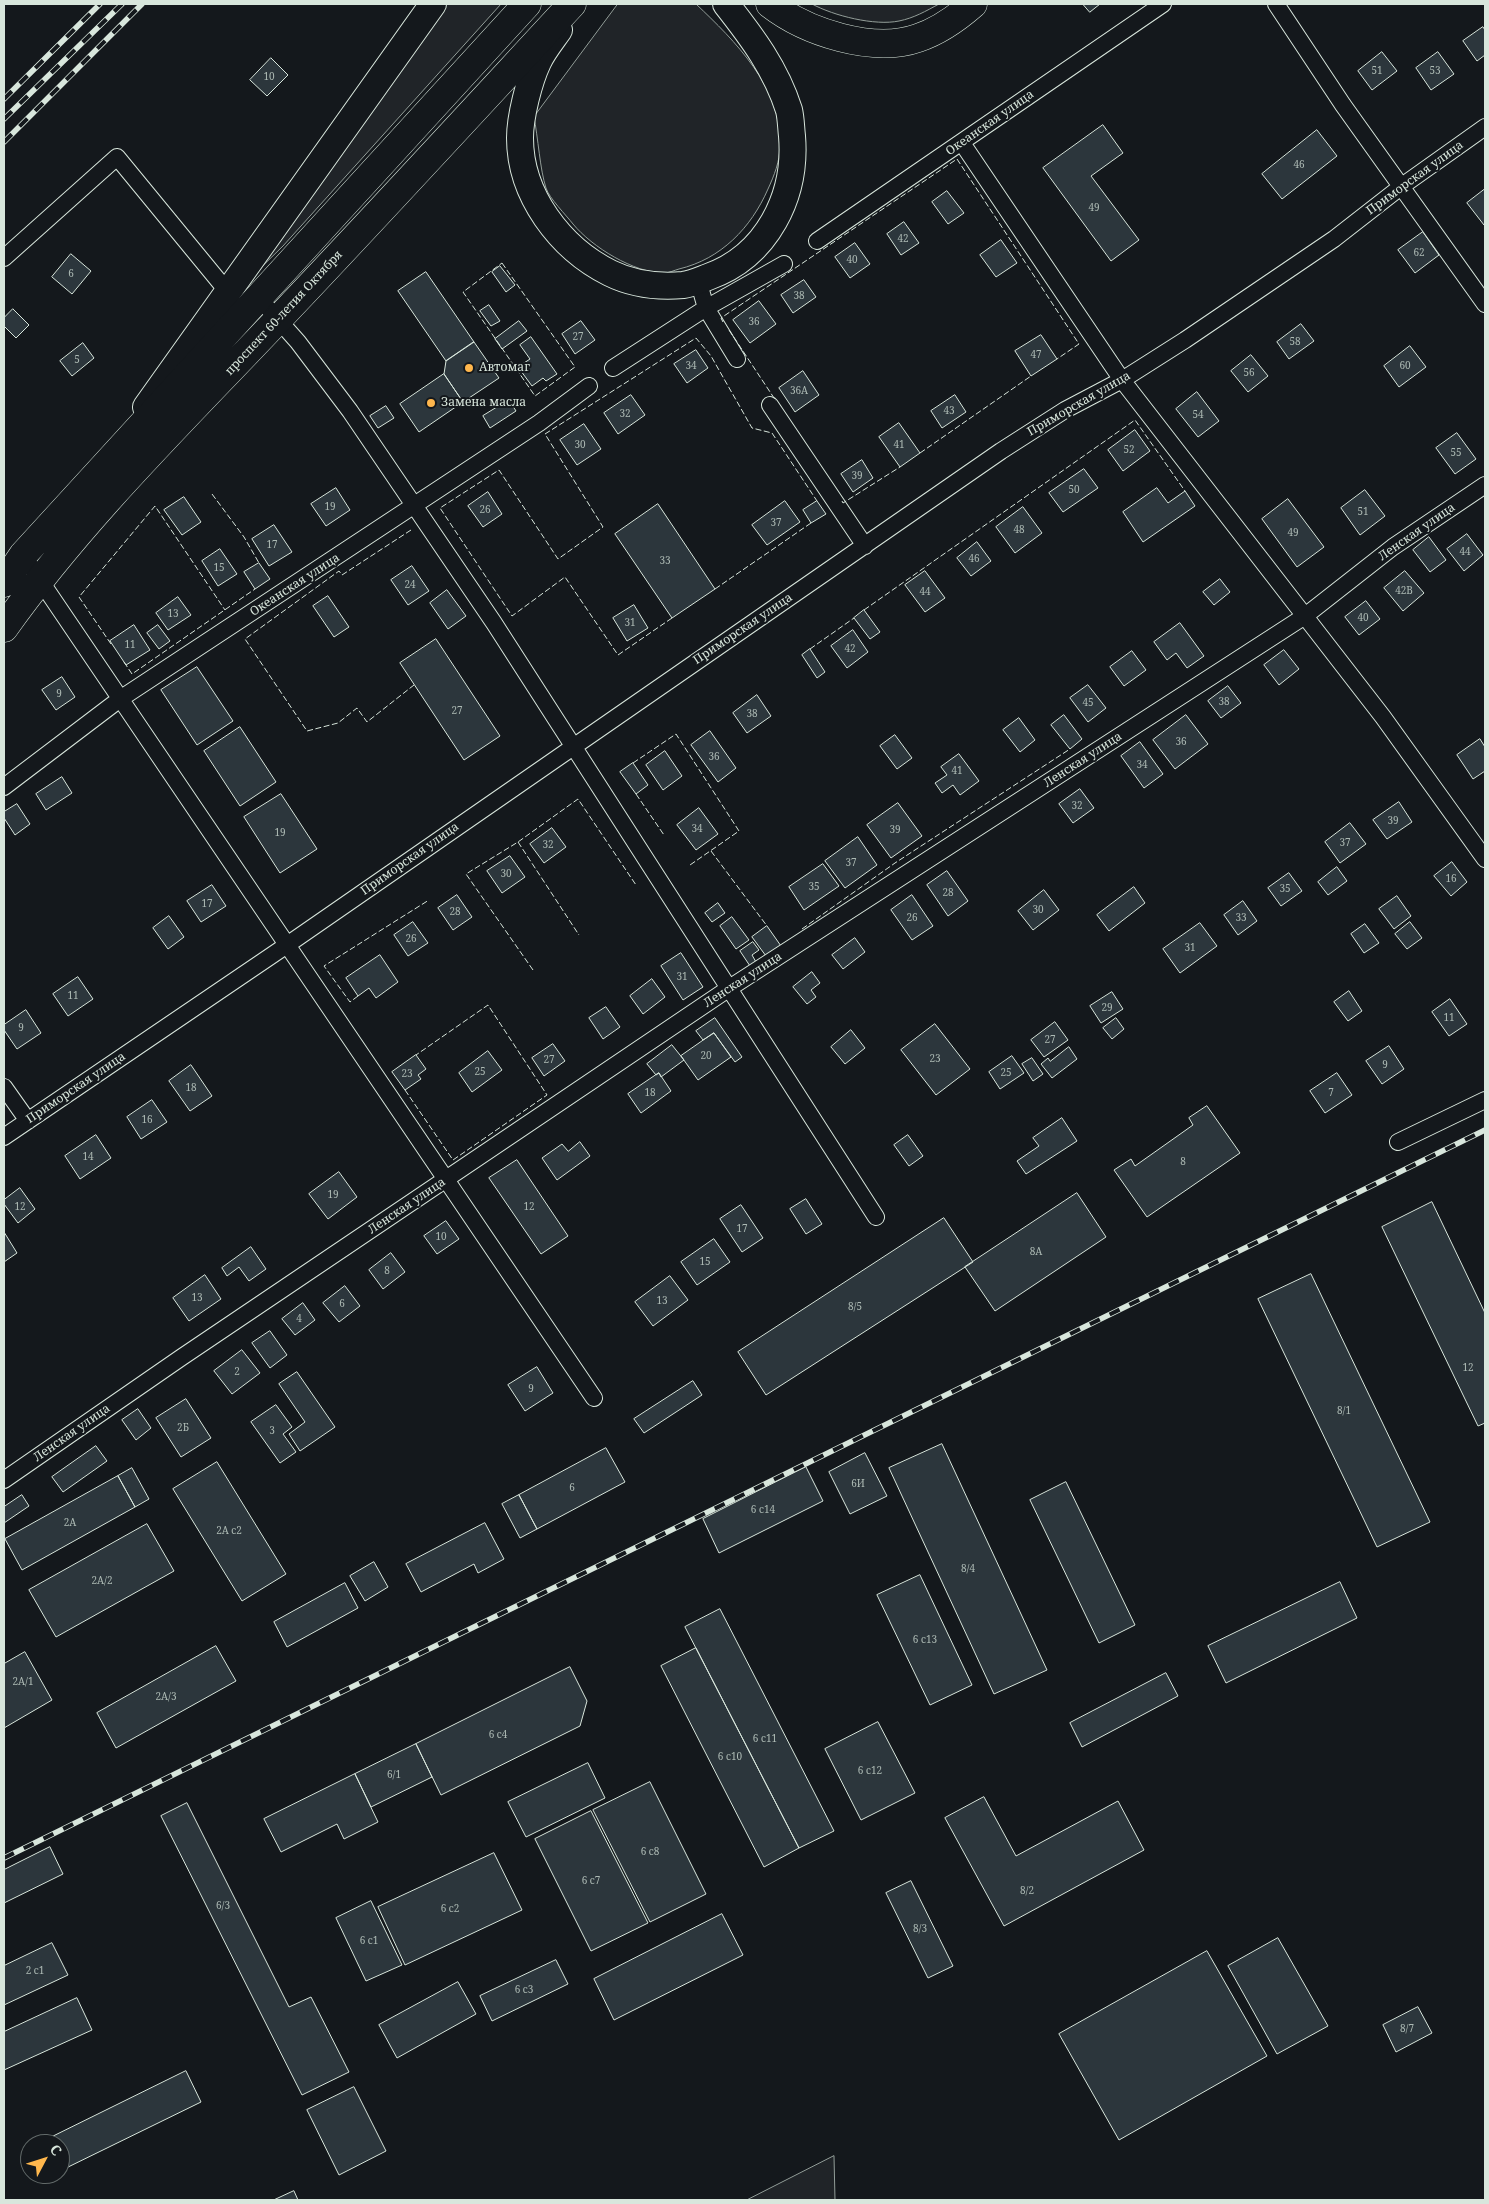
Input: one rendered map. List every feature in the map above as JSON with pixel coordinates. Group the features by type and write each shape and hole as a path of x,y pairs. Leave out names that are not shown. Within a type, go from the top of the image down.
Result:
{"highway":[{"path":"4,583 23,556 107,463 527,4"},
{"name":"проспект 60-летия Октября","path":"4,628 39,579 126,479 572,4"},
{"path":"770,4 806,27 844,38 882,44 918,39 951,23 973,4"}],"main road":[{"path":"107,463 432,4"},
{"path":"576,4 538,62 522,114 520,140 524,173 540,210 571,247 610,273 648,285 685,285 722,272 753,250 776,222 788,189 794,154 790,112 777,77 750,34 726,4"}],"street":[{"name":"Океанская улица","path":"817,241 1163,4"},
{"path":"1276,4 1343,105 1485,304"},
{"name":"Приморская улица","path":"4,1137 287,945 1000,451 1065,410 1122,380 1185,340 1334,239 1402,186 1485,127"},
{"path":"962,143 1122,380 1383,717 1485,859"},
{"path":"4,258 117,157 228,291"},
{"path":"613,368 706,308 784,264"},
{"path":"698,280 706,308 737,359"},
{"path":"259,298 279,318 350,411 494,622 876,1217"},
{"name":"Океанская улица","path":"4,787 120,700 539,423 589,386"},
{"path":"770,405 865,546"},
{"name":"Ленская улица","path":"4,1480 182,1357 728,989 1305,616 1393,547 1485,485"},
{"path":"23,556 594,1398"},
{"path":"4,1087 28,1121"},
{"path":"1398,1142 1485,1100"}],"shaded area":[{"path":"444,4 501,4 283,246 239,289"},
{"path":"618,4 696,4 726,34 753,67 765,85 779,124 780,152 778,163 768,189 753,217 733,240 721,250 708,258 668,273 640,269 602,250 581,233 550,197 542,172 534,117"},
{"path":"812,4 939,4 910,18 899,21 878,22 843,16"},
{"path":"834,2156 835,2200 747,2200"}],"building":[{"path":"1083,4 1100,4 1090,12"},
{"path":"1483,27 1485,30 1485,55 1477,61 1463,41"},
{"path":"1382,52 1397,71 1372,90 1358,71"},
{"path":"1438,52 1454,74 1431,90 1416,68"},
{"path":"271,58 288,75 267,96 250,80"},
{"path":"1103,125 1123,153 1091,176 1139,240 1111,261 1043,168"},
{"path":"1317,130 1337,156 1282,199 1262,174"},
{"path":"1485,189 1485,224 1484,225 1467,203"},
{"path":"947,191 964,213 948,224 932,202"},
{"path":"904,222 919,243 901,255 887,234"},
{"path":"1423,232 1439,255 1415,273 1398,250"},
{"path":"1001,240 1017,263 996,277 980,255"},
{"path":"855,243 870,264 850,278 835,257"},
{"path":"71,254 91,271 72,294 52,277"},
{"path":"500,266 515,285 506,292 492,272"},
{"path":"426,272 474,342 446,361 398,291"},
{"path":"804,280 816,297 793,313 781,295"},
{"path":"759,301 776,324 750,343 733,320"},
{"path":"489,305 500,321 491,326 480,311"},
{"path":"13,309 29,325 16,338 4,326 4,318"},
{"path":"519,321 527,331 502,349 495,339"},
{"path":"581,321 595,340 575,354 562,334"},
{"path":"1301,324 1314,341 1289,359 1277,342"},
{"path":"1041,335 1057,359 1031,376 1015,351"},
{"path":"531,337 557,374 546,381 543,378 532,386 518,367 530,359 520,345"},
{"name":"Автомаг","path":"474,342 499,378 463,402 444,374 446,361"},
{"path":"83,343 94,358 72,376 60,361"},
{"path":"1410,346 1426,367 1399,387 1384,366"},
{"path":"696,350 708,368 687,383 674,364"},
{"path":"1251,355 1268,376 1248,392 1231,371"},
{"path":"803,371 819,395 795,412 779,388"},
{"name":"Замена масла","path":"444,374 463,402 419,432 400,404"},
{"path":"1197,392 1219,421 1198,437 1176,409"},
{"path":"631,395 645,415 618,434 604,413"},
{"path":"955,395 966,412 942,428 931,411"},
{"path":"509,400 516,411 490,428 483,416"},
{"path":"386,406 394,418 378,428 370,416"},
{"path":"899,423 920,453 900,467 879,437"},
{"path":"584,424 601,449 577,465 560,440"},
{"path":"1135,430 1150,451 1123,471 1108,450"},
{"path":"1457,433 1476,459 1455,474 1436,448"},
{"path":"862,460 873,478 853,492 841,474"},
{"path":"1084,469 1098,488 1063,512 1049,493"},
{"path":"336,488 350,510 326,526 311,504"},
{"path":"1157,488 1168,503 1185,491 1195,506 1143,542 1123,512"},
{"path":"1365,490 1385,516 1360,535 1341,508"},
{"path":"488,492 502,514 483,527 468,506"},
{"path":"184,497 201,522 182,535 164,510"},
{"path":"1288,499 1324,547 1297,567 1262,519"},
{"path":"785,501 800,522 767,545 752,525"},
{"path":"817,501 826,514 811,523 803,510"},
{"path":"658,504 715,589 672,618 615,534"},
{"path":"1023,507 1042,533 1015,553 996,527"},
{"path":"274,525 292,552 269,566 252,539"},
{"path":"1467,534 1483,555 1464,571 1447,549"},
{"path":"1429,537 1446,560 1430,572 1413,550"},
{"path":"977,542 991,561 971,576 957,558"},
{"path":"220,549 237,574 218,586 202,561"},
{"path":"259,563 270,579 255,589 244,572"},
{"path":"412,566 429,591 408,605 391,580"},
{"path":"925,571 945,598 925,612 905,585"},
{"path":"1405,571 1424,593 1403,611 1384,588"},
{"path":"1220,579 1230,592 1214,605 1203,592"},
{"path":"447,590 466,616 448,629 430,603"},
{"path":"328,596 349,627 334,637 313,606"},
{"path":"178,597 191,615 168,630 156,613"},
{"path":"1366,601 1380,619 1359,635 1345,617"},
{"path":"634,605 648,628 627,641 613,618"},
{"path":"864,610 880,632 870,639 854,618"},
{"path":"1180,623 1204,656 1187,668 1176,653 1167,660 1154,642"},
{"path":"134,625 150,650 126,665 110,641"},
{"path":"158,625 170,641 159,649 147,633"},
{"path":"853,630 868,652 847,668 831,646"},
{"path":"436,639 500,736 464,760 400,663"},
{"path":"810,649 825,672 817,678 802,655"},
{"path":"1284,650 1299,669 1279,685 1264,665"},
{"path":"1132,651 1146,670 1124,686 1110,667"},
{"path":"197,667 233,721 197,745 161,690"},
{"path":"62,677 75,697 56,710 42,690"},
{"path":"1088,685 1106,708 1088,722 1070,698"},
{"path":"1228,686 1241,703 1221,718 1208,701"},
{"path":"757,695 771,716 747,733 733,713"},
{"path":"1064,715 1082,739 1070,749 1051,725"},
{"path":"1186,715 1208,744 1175,769 1153,740"},
{"path":"1019,718 1035,740 1020,752 1003,730"},
{"path":"240,727 276,782 240,806 204,751"},
{"path":"710,731 736,768 718,782 691,745"},
{"path":"895,735 912,758 897,769 880,746"},
{"path":"1480,739 1485,747 1485,771 1473,779 1457,755"},
{"path":"1140,742 1163,774 1144,788 1121,756"},
{"path":"665,751 682,776 663,790 646,765"},
{"path":"959,754 979,781 960,795 953,785 942,793 935,783 947,775 941,767"},
{"path":"633,763 648,785 636,794 620,772"},
{"path":"62,777 72,793 46,810 36,794"},
{"path":"1080,789 1094,808 1073,823 1059,804"},
{"path":"281,794 317,849 280,873 244,817"},
{"path":"1399,802 1412,822 1387,839 1373,820"},
{"path":"898,803 922,836 891,858 867,825"},
{"path":"17,804 30,824 15,835 4,818 4,812"},
{"path":"699,808 718,834 696,850 677,825"},
{"path":"1350,823 1366,844 1340,863 1325,842"},
{"path":"552,828 566,847 544,863 530,844"},
{"path":"858,837 877,865 845,888 825,861"},
{"path":"510,856 525,877 502,893 487,871"},
{"path":"1452,862 1467,882 1451,896 1434,876"},
{"path":"823,864 839,886 804,910 789,887"},
{"path":"1337,867 1347,881 1328,895 1318,882"},
{"path":"947,871 968,901 948,916 927,885"},
{"path":"1289,873 1302,891 1281,906 1268,888"},
{"path":"212,885 226,906 201,922 187,901"},
{"path":"1134,887 1145,903 1109,931 1097,915"},
{"path":"1044,890 1059,910 1033,930 1018,911"},
{"path":"457,895 472,917 453,930 438,908"},
{"path":"912,895 933,926 912,940 891,910"},
{"path":"1397,896 1411,916 1394,929 1379,909"},
{"path":"1243,901 1257,921 1238,935 1224,915"},
{"path":"718,903 725,913 712,922 705,913"},
{"path":"169,916 184,937 168,949 153,928"},
{"path":"732,917 749,940 736,949 720,926"},
{"path":"413,922 428,943 408,956 394,935"},
{"path":"1410,922 1422,938 1407,949 1395,934"},
{"path":"1200,923 1217,946 1180,973 1163,949"},
{"path":"1365,924 1379,943 1364,953 1351,934"},
{"path":"767,926 781,946 766,956 752,937"},
{"path":"855,938 865,952 843,969 832,955"},
{"path":"753,942 759,950 752,955 756,962 750,966 740,951"},
{"path":"681,953 703,987 683,1000 661,966"},
{"path":"380,955 398,982 376,998 369,988 358,996 346,978"},
{"path":"812,972 820,983 811,990 816,997 807,1004 793,987"},
{"path":"78,977 93,999 68,1016 53,994"},
{"path":"652,979 665,997 643,1014 630,996"},
{"path":"1349,991 1362,1011 1348,1021 1334,1002"},
{"path":"1112,992 1123,1009 1101,1023 1090,1006"},
{"path":"1450,999 1467,1024 1449,1036 1432,1012"},
{"path":"606,1007 620,1027 603,1039 589,1018"},
{"path":"26,1010 41,1033 17,1049 4,1030 4,1025"},
{"path":"715,1018 742,1057 735,1062 714,1033 703,1040 696,1031"},
{"path":"1116,1018 1124,1029 1112,1039 1103,1028"},
{"path":"1055,1022 1068,1040 1044,1057 1031,1040"},
{"path":"935,1024 970,1069 936,1095 901,1050"},
{"path":"851,1030 865,1048 845,1064 831,1047"},
{"path":"714,1033 731,1057 698,1080 681,1056"},
{"path":"553,1044 565,1061 544,1076 532,1058"},
{"path":"672,1045 684,1060 661,1077 659,1073 656,1075 647,1064"},
{"path":"1389,1046 1404,1069 1382,1084 1366,1061"},
{"path":"1069,1047 1077,1059 1052,1078 1041,1064 1048,1058 1050,1061"},
{"path":"488,1051 502,1070 472,1092 459,1073"},
{"path":"416,1055 426,1069 418,1075 421,1079 405,1090 392,1072"},
{"path":"1012,1056 1024,1073 1000,1089 989,1072"},
{"path":"1032,1058 1043,1074 1033,1081 1022,1064"},
{"path":"191,1065 212,1096 190,1111 169,1081"},
{"path":"659,1073 671,1091 641,1113 628,1094"},
{"path":"1337,1073 1352,1095 1325,1113 1310,1091"},
{"path":"152,1100 167,1122 141,1139 127,1117"},
{"path":"1207,1106 1240,1153 1147,1217 1114,1170 1131,1159 1135,1166 1193,1125 1189,1118"},
{"path":"1062,1118 1077,1141 1026,1174 1017,1161 1039,1146 1033,1138"},
{"path":"96,1135 111,1158 80,1179 65,1156"},
{"path":"908,1135 923,1156 909,1166 894,1145"},
{"path":"580,1142 590,1156 557,1180 542,1158 562,1144 568,1151"},
{"path":"517,1160 568,1236 541,1254 489,1178"},
{"path":"339,1172 357,1197 328,1219 309,1194"},
{"path":"20,1188 35,1209 18,1223 4,1204 4,1200"},
{"path":"1077,1193 1106,1237 995,1311 965,1267"},
{"path":"806,1199 822,1224 806,1234 790,1209"},
{"path":"1432,1202 1485,1313 1485,1423 1478,1426 1382,1227"},
{"path":"741,1205 763,1238 742,1252 720,1219"},
{"path":"944,1218 973,1262 766,1395 738,1352"},
{"path":"446,1221 459,1239 437,1254 424,1236"},
{"path":"4,1232 17,1253 4,1262"},
{"path":"714,1239 730,1262 697,1285 681,1262"},
{"path":"251,1247 266,1269 249,1281 239,1267 227,1276 222,1268"},
{"path":"391,1253 405,1272 383,1289 369,1270"},
{"path":"1311,1274 1430,1522 1377,1547 1258,1299"},
{"path":"205,1275 221,1299 189,1321 173,1298"},
{"path":"670,1276 688,1300 653,1326 635,1302"},
{"path":"345,1286 360,1306 339,1322 323,1303"},
{"path":"303,1303 315,1320 295,1335 282,1319"},
{"path":"270,1331 287,1355 270,1368 252,1343"},
{"path":"242,1350 260,1373 232,1394 214,1371"},
{"path":"537,1367 553,1393 525,1411 508,1385"},
{"path":"297,1372 335,1427 300,1451 289,1434 305,1422 279,1384"},
{"path":"693,1381 702,1395 644,1433 634,1419"},
{"path":"186,1399 211,1438 181,1457 156,1418"},
{"path":"276,1405 292,1427 283,1434 296,1452 280,1463 251,1422"},
{"path":"138,1409 151,1428 136,1440 122,1420"},
{"path":"942,1444 1047,1670 994,1694 889,1468"},
{"path":"96,1446 107,1461 63,1492 52,1477"},
{"path":"606,1448 625,1482 537,1529 519,1495"},
{"path":"865,1453 887,1496 850,1514 829,1472"},
{"path":"217,1462 286,1574 242,1601 173,1489"},
{"path":"806,1467 823,1501 719,1553 703,1519"},
{"path":"132,1468 149,1499 135,1507 118,1476"},
{"path":"118,1476 135,1507 22,1570 5,1539"},
{"path":"1066,1482 1135,1625 1099,1643 1030,1500"},
{"path":"22,1495 29,1506 4,1523 4,1507"},
{"path":"519,1495 537,1529 520,1538 502,1504"},
{"path":"485,1523 504,1559 478,1573 474,1564 421,1592 406,1564"},
{"path":"147,1524 174,1571 56,1637 29,1590"},
{"path":"374,1562 388,1587 365,1601 350,1576"},
{"path":"920,1575 972,1685 930,1705 877,1595"},
{"path":"1340,1582 1357,1618 1226,1683 1208,1646"},
{"path":"345,1583 358,1608 287,1647 274,1622"},
{"path":"720,1609 834,1831 799,1848 685,1627"},
{"path":"216,1646 236,1681 116,1748 97,1713"},
{"path":"696,1648 799,1848 764,1867 661,1666"},
{"path":"25,1652 52,1700 4,1728 4,1664"},
{"path":"570,1667 587,1701 580,1726 441,1795 416,1744"},
{"path":"1166,1673 1178,1696 1082,1747 1070,1723"},
{"path":"878,1722 915,1793 861,1820 825,1749"},
{"path":"416,1744 432,1777 371,1807 355,1774"},
{"path":"588,1763 605,1798 526,1837 508,1802"},
{"path":"355,1774 378,1822 344,1839 337,1824 281,1852 264,1819"},
{"path":"650,1782 706,1894 650,1922 593,1810"},
{"path":"984,1797 1016,1856 1118,1801 1144,1850 1004,1926 945,1818"},
{"path":"187,1803 289,2007 311,1997 349,2072 302,2095 161,1816"},
{"path":"591,1811 648,1923 591,1951 535,1839"},
{"path":"50,1847 63,1874 4,1903 4,1870"},
{"path":"494,1853 522,1910 405,1965 378,1907"},
{"path":"911,1881 953,1966 928,1978 886,1893"},
{"path":"371,1901 402,1965 366,1981 336,1918"},
{"path":"722,1914 743,1955 614,2020 594,1979"},
{"path":"1278,1938 1328,2026 1277,2054 1228,1966"},
{"path":"52,1943 68,1975 4,2005 4,1966"},
{"path":"1207,1951 1267,2056 1119,2140 1059,2034"},
{"path":"556,1960 568,1984 492,2021 480,1996"},
{"path":"458,1982 476,2014 397,2058 379,2025"},
{"path":"77,1998 92,2030 4,2070 4,2032"},
{"path":"1418,2007 1432,2033 1396,2052 1383,2025"},
{"path":"186,2071 201,2102 70,2166 70,2134 58,2134"},
{"path":"354,2087 386,2151 339,2175 307,2110"},
{"path":"294,2191 298,2200 274,2200"}],"railway":[{"path":"4,99 100,4"},
{"path":"4,119 122,4"},
{"path":"4,142 142,4"},
{"path":"4,1858 1485,1130"}],"fence":[{"path":"723,322 721,318 957,159 1079,344 1057,359"},
{"path":"502,263 575,367 535,396 463,292 502,263"},
{"path":"729,330 776,401"},
{"path":"672,618 618,655 565,577 512,616 440,508 499,470 558,559 603,527 545,434 696,338 711,356 752,428 772,433 817,501"},
{"path":"920,453 1031,376"},
{"path":"864,610 1135,420 1185,491"},
{"path":"842,501 843,503 900,467"},
{"path":"212,494 244,537 259,563"},
{"path":"111,644 79,597 155,506 225,610"},
{"path":"715,589 811,523"},
{"path":"411,530 342,575 339,571 245,639 307,731 338,723 357,708 367,722 414,685"},
{"path":"124,662 132,674 255,589"},
{"path":"810,649 854,618"},
{"path":"633,763 676,734 739,831 690,865"},
{"path":"802,929 895,863 1070,749"},
{"path":"636,794 664,835"},
{"path":"533,970 466,874 518,842 578,799 636,885"},
{"path":"518,842 579,935"},
{"path":"711,851 767,926"},
{"path":"358,996 350,1002 324,966 429,900"},
{"path":"405,1090 453,1160 547,1095 488,1005 416,1055"}],"place":[{"name":"Автомаг","path":"469,368"},
{"name":"Замена масла","path":"431,403"}]}
